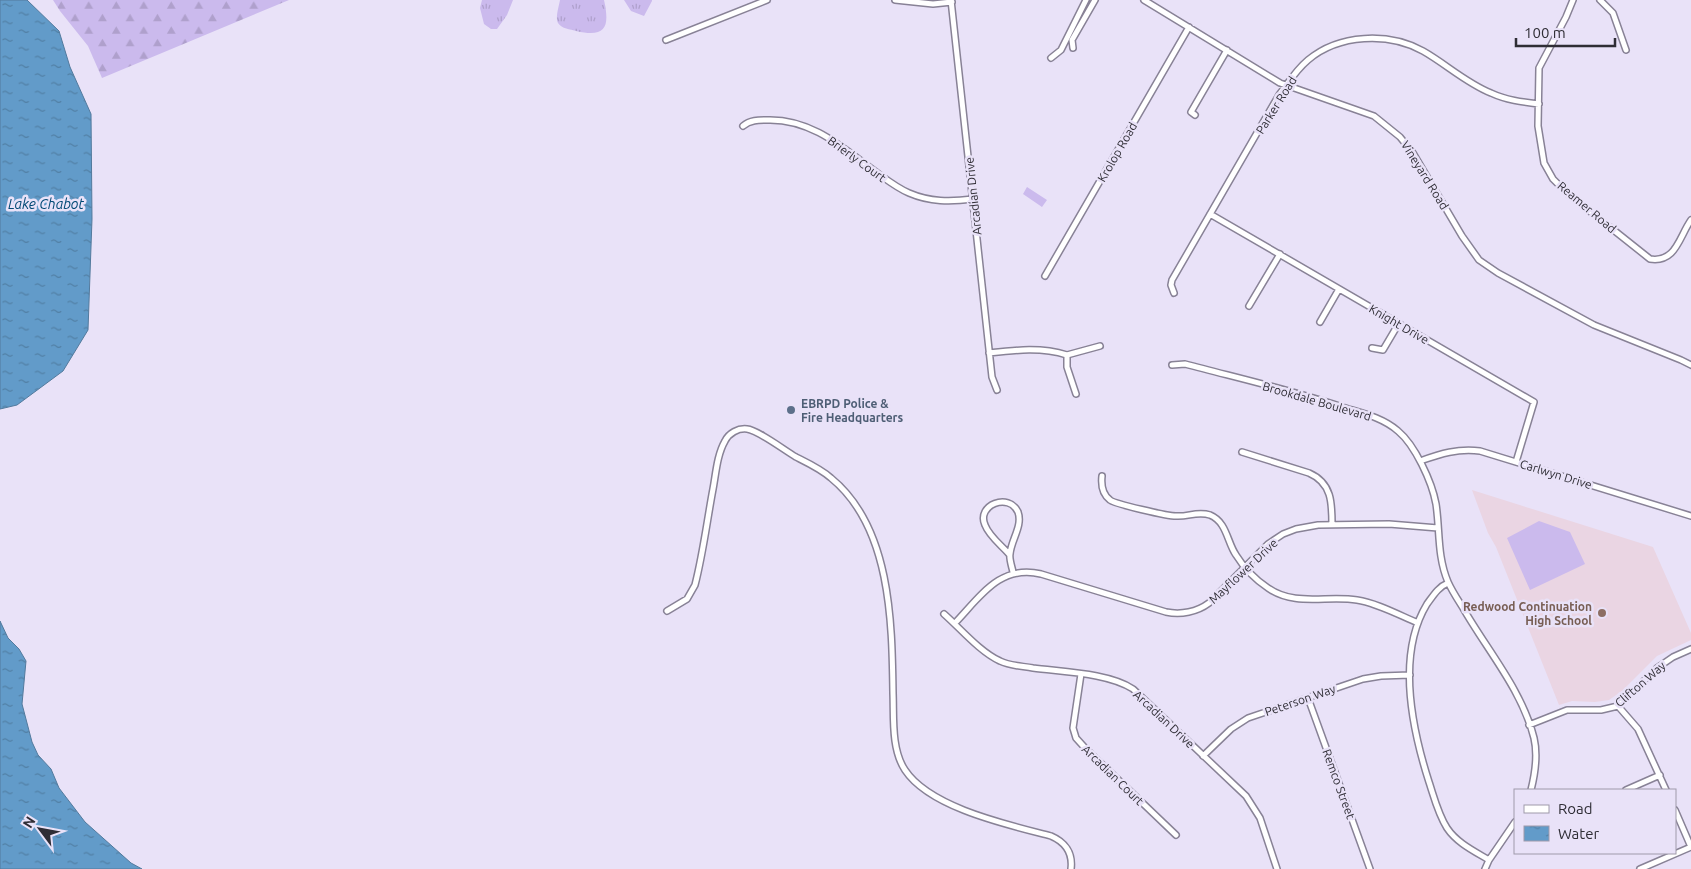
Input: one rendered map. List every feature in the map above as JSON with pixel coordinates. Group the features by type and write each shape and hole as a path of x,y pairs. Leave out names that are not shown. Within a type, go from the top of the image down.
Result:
{"street":[{"path":"666,40 767,0"},
{"path":"895,0 933,4 952,1"},
{"path":"1051,58 1061,50 1086,0"},
{"path":"1073,48 1072,40 1095,0"},
{"name":"Vineyard Road","path":"1144,0 1286,85 1374,116 1400,137 1413,153 1462,236 1479,260 1594,325 1691,365"},
{"name":"Reamer Road","path":"1573,0 1539,68 1538,126 1544,163 1553,179 1567,193 1650,259 1657,260 1670,255 1675,250 1691,220"},
{"path":"1600,0 1613,13 1626,50"},
{"name":"Arcadian Drive","path":"952,1 989,353 992,377 997,390"},
{"name":"Krolop Road","path":"1045,276 1189,27"},
{"name":"Parker Road","path":"1174,292 1171,285 1172,280 1286,85 1306,61 1326,49 1352,40 1378,38 1392,40 1420,50 1478,87 1498,96 1539,104"},
{"path":"1195,115 1191,112 1227,50"},
{"name":"Brierly Court","path":"742,126 748,122 762,120 781,120 799,124 823,134 893,184 909,193 942,202 973,199"},
{"name":"Knight Drive","path":"1210,214 1534,402 1516,462"},
{"path":"1249,306 1280,254"},
{"path":"1320,322 1339,289"},
{"path":"1372,348 1383,350 1398,323"},
{"path":"989,353 1024,349 1041,350 1067,356 1100,346"},
{"path":"1067,356 1067,367 1076,394"},
{"name":"Brookdale Boulevard","path":"1172,364 1185,364 1314,398 1374,417 1389,424 1404,436 1414,449 1434,497 1440,554 1448,584 1513,688 1534,738 1534,777 1531,789"},
{"path":"667,611 687,599 695,585 717,468 722,448 728,436 744,428 752,430 787,452 818,468 851,498 866,521 874,542 887,597 892,646 895,734 898,758 904,769 925,790 951,804 983,817 1051,836 1060,841 1070,854 1071,869"},
{"name":"Carlwyn Drive","path":"1420,462 1450,452 1471,450 1490,453 1691,516"},
{"path":"1242,452 1309,473 1319,479 1326,486 1330,494 1332,525"},
{"path":"1102,476 1102,490 1105,495 1115,502 1176,516 1199,513 1214,517 1224,528 1234,551 1246,567 1268,588 1286,597 1306,600 1359,600 1418,623"},
{"path":"954,623 990,586 1014,572 1010,554 1018,525 1018,513 1007,502 996,502 987,509 983,521 987,530 1010,554"},
{"name":"Mayflower Drive","path":"1014,572 1041,574 1176,614 1204,607 1262,550 1283,534 1303,527 1389,524 1438,528"},
{"path":"1448,584 1440,588 1432,596 1418,623 1412,644 1410,675 1412,713 1418,743 1438,810 1446,826 1455,838 1489,860"},
{"name":"Arcadian Drive","path":"944,614 988,653 1001,661 1018,666 1114,680 1127,685 1142,697 1250,802 1260,818 1277,869"},
{"name":"Clifton Way","path":"1529,725 1567,710 1601,710 1618,706 1657,668 1672,657 1691,649"},
{"name":"Arcadian Court","path":"1081,674 1073,722 1076,738 1176,835"},
{"name":"Peterson Way","path":"1203,756 1225,733 1243,721 1372,677 1410,675"},
{"name":"Remco Street","path":"1308,698 1370,869"},
{"path":"1618,706 1638,729 1666,789"},
{"path":"1628,789 1660,775"},
{"path":"1676,812 1691,847 1676,853"},
{"path":"1485,869 1514,823"},
{"path":"1640,869 1675,854"}],"shaded area":[{"name":"Redwood Continuation High School","path":"1472,490 1653,547 1691,633 1691,640 1657,656 1622,691 1609,700 1595,702 1572,701 1559,705"}],"green space":[{"path":"53,0 289,0 102,78 88,46"},
{"path":"482,0 513,0 507,15 497,29 491,29 484,24 480,8"},
{"path":"560,0 604,0 606,24 604,28 594,33 586,33 562,26 558,23 557,18"},
{"path":"624,0 652,1 644,16 631,11"},
{"path":"1027,187 1047,200 1042,207 1023,194"},
{"path":"1539,521 1570,532 1585,564 1530,590 1507,538"}],"water":[{"name":"Lake Chabot","path":"0,0 27,0 59,31 70,67 91,114 92,219 88,330 63,371 17,405 0,409"},
{"path":"0,621 8,638 19,649 26,661 22,704 32,742 38,755 51,769 59,788 85,822 131,863 142,869 0,869"}],"place":[{"name":"EBRPD Police & Fire Headquarters","path":"791,410"},
{"name":"Redwood Continuation High School","path":"1602,613"}]}
